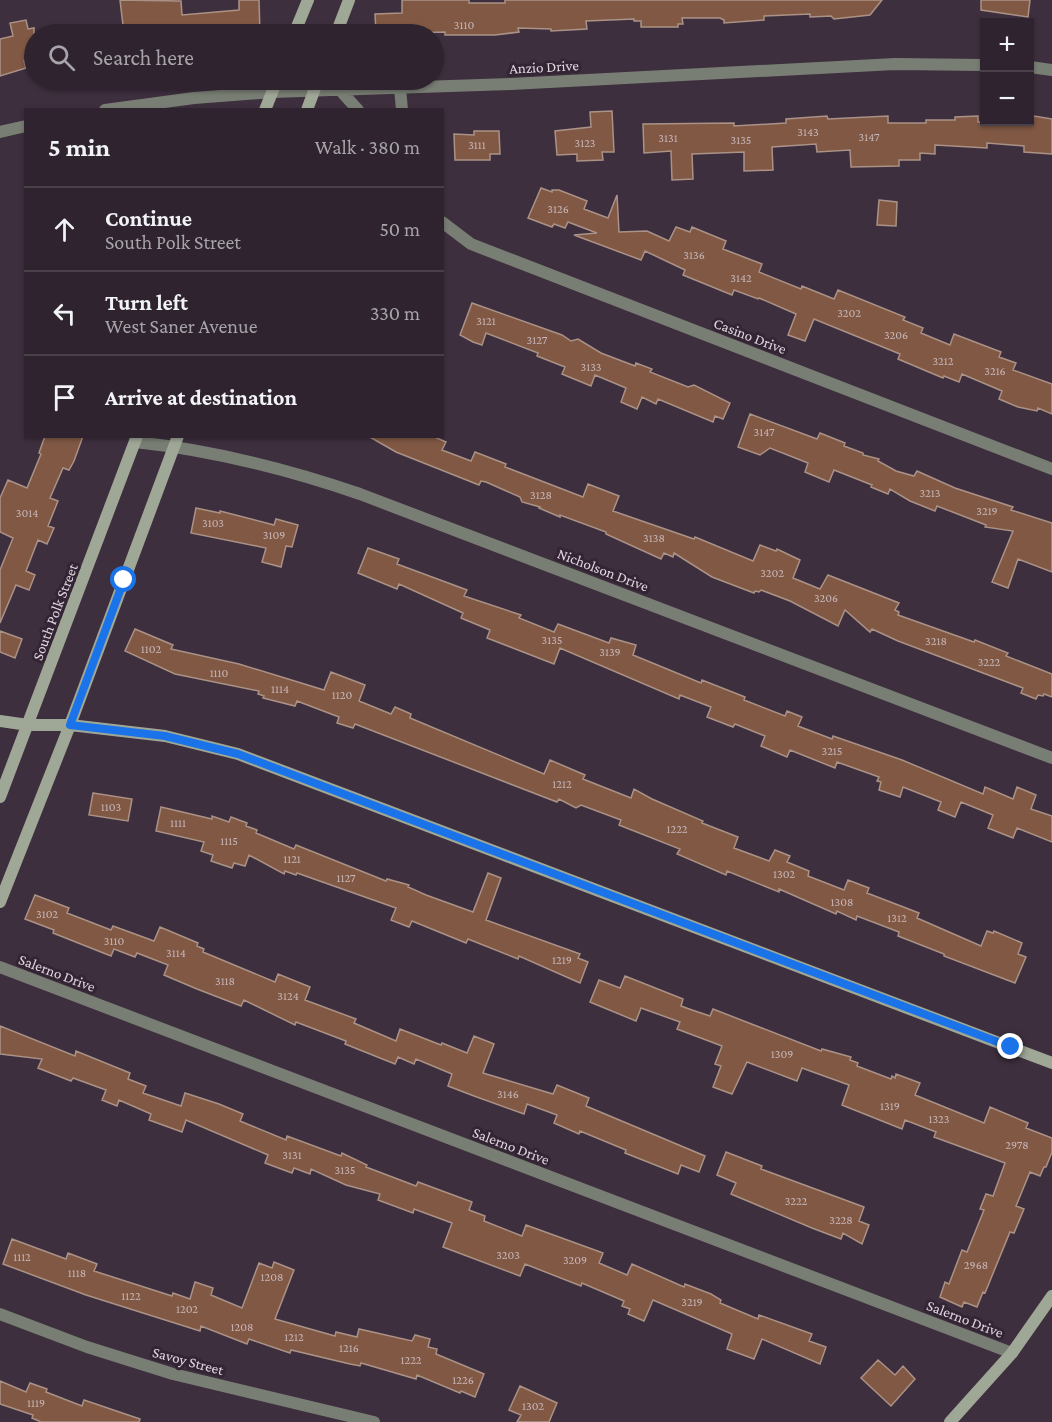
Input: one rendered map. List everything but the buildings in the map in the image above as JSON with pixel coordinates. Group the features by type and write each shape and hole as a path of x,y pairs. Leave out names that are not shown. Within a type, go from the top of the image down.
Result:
{"street":[{"path":"298,24 308,0"},
{"path":"340,24 350,0"},
{"name":"Anzio Drive","path":"444,86 895,64 980,65"},
{"path":"1034,68 1052,70"},
{"name":"Anzio Drive","path":"120,108 194,98 285,90"},
{"path":"308,108 314,90"},
{"path":"340,90 356,108"},
{"path":"400,90 402,108"},
{"path":"266,108 272,92"},
{"path":"0,132 24,126"},
{"name":"Casino Drive","path":"444,224 471,244 1052,469"},
{"name":"Nicholson Drive","path":"136,439 176,441 295,472 360,494 1052,758"},
{"name":"South Polk Street","path":"0,797 136,439"},
{"path":"0,902 70,725 176,441"},
{"path":"0,721 28,725 70,725 165,736 238,754 1052,1063"},
{"name":"Salerno Drive","path":"0,967 1012,1353"},
{"path":"950,1422 1012,1353 1052,1296"},
{"name":"Savoy Street","path":"0,1314 87,1347 173,1374 374,1422"}],"route":[{"path":"124,580 70,725 165,736 238,754 1011,1047"}]}
